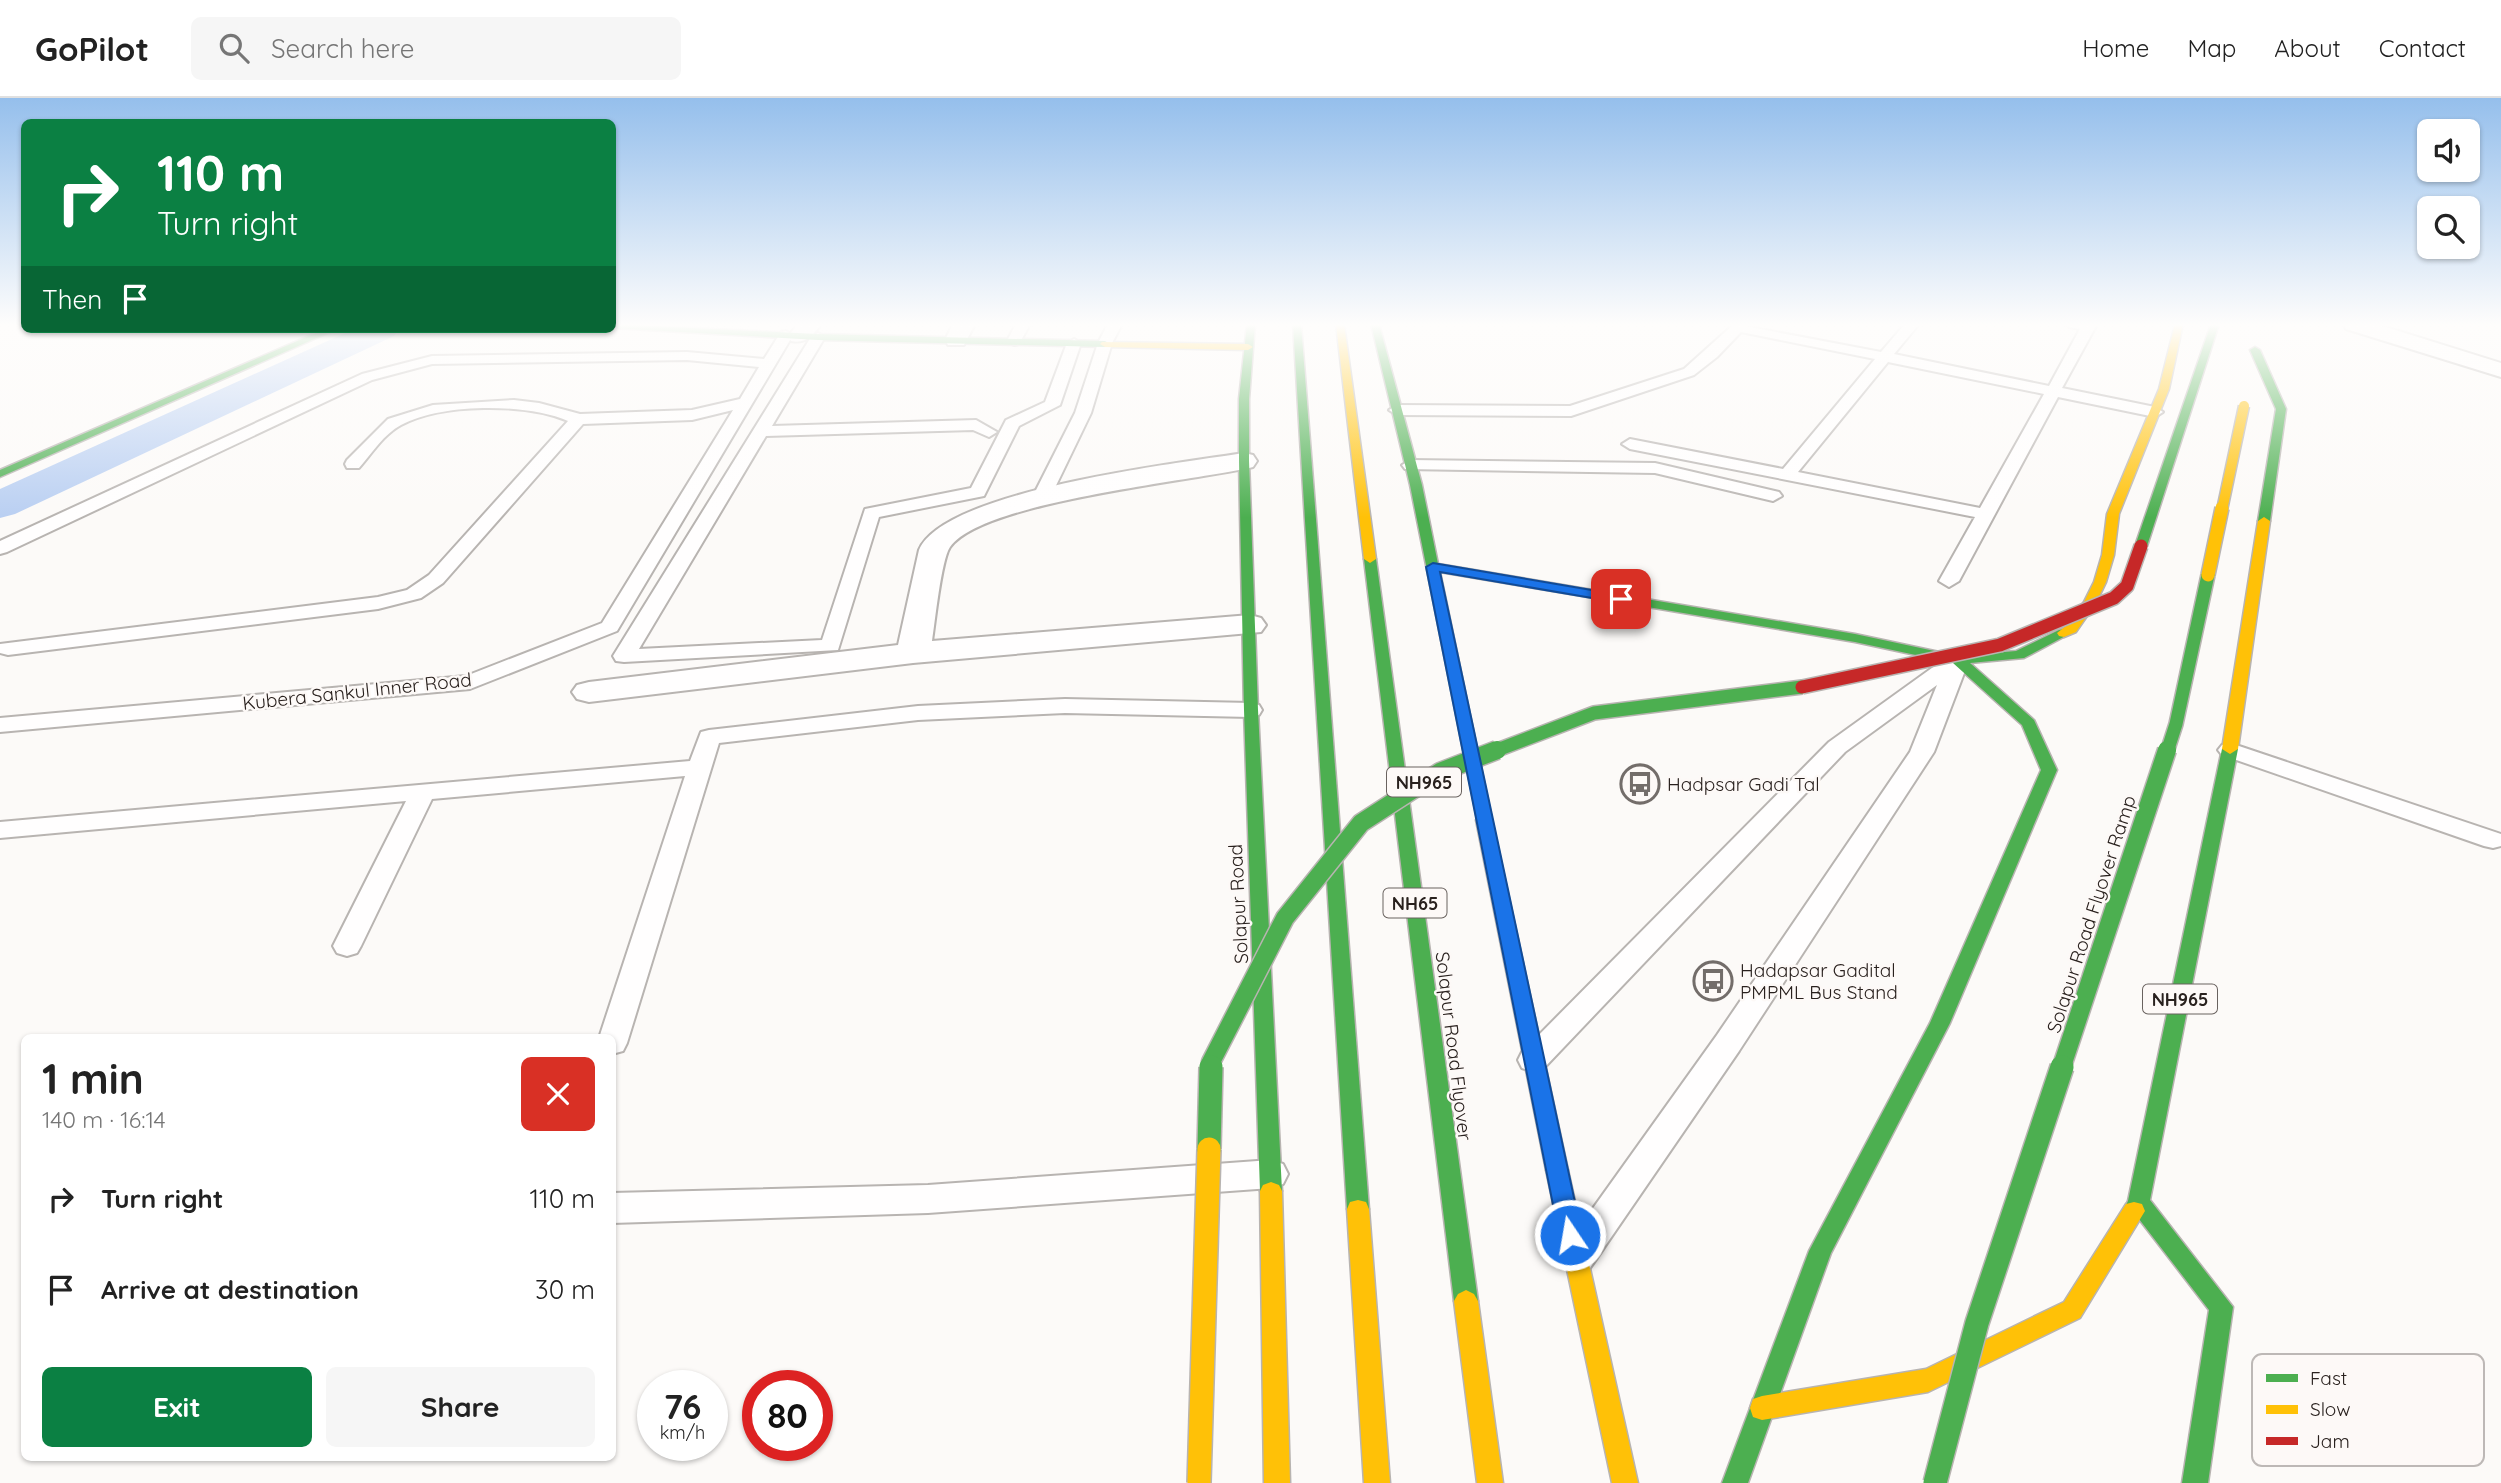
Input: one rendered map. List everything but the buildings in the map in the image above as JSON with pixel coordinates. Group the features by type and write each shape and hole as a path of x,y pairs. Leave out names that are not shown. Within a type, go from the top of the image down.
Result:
{"main road":[{"path":"0,474 196,389"},
{"name":"Solapur Road","path":"1247,389 1244,461 1251,710 1271,1174 1277,1483"},
{"path":"1301,389 1377,1483"},
{"name":"Solapur Road Flyover","path":"1348,389 1490,1483"},
{"path":"1391,389 1433,567 1533,1060 1625,1483"},
{"path":"1433,567 1855,638 1958,660 2019,655 2071,629 2090,603 2108,555 2113,514 2164,389"},
{"name":"NH965","path":"1199,1483 1211,1062 1285,918 1361,823 1440,772 1524,737 1594,713 1837,681 2000,645 2115,598 2127,586 2193,389"},
{"name":"Solapur Road Flyover Ramp","path":"1936,1483 1977,1323 2176,724 2247,389"},
{"name":"NH965","path":"1762,1409 1928,1380 2072,1310 2139,1202 2230,750 2281,409 2272,389"},
{"path":"1735,1483 1820,1251 1940,1023 1994,891 2049,769 2029,723 1958,660"},
{"path":"2139,1202 2221,1307 2195,1483"}],"street":[{"path":"913,653 936,544 964,522 1020,502 1244,461"},
{"path":"589,692 913,653 1250,625"}],"lane":[{"path":"0,548 342,389"},
{"name":"Kubera Sankul Inner Road","path":"0,725 470,682 610,627 755,389"},
{"path":"779,389 761,430 624,656 831,646 872,513 978,492 1012,423 1052,405 1058,389"},
{"path":"1041,498 1083,413 1091,389"},
{"path":"1396,410 1571,411 1639,389"},
{"path":"1786,476 1859,389"},
{"path":"2041,389 2155,412"},
{"path":"1948,580 2053,391"},
{"path":"353,464 394,422 433,410 462,405 552,408 578,419 692,415 747,402"},
{"path":"8,649 378,603 414,594 436,579 578,419"},
{"path":"761,430 976,425 989,432"},
{"path":"1630,444 1985,514"},
{"path":"1411,466 1655,468 1773,496"},
{"path":"1533,1060 1837,747 1958,660"},
{"path":"1576,1260 1728,1043 1922,752 1958,660"},
{"path":"615,1034 709,737 918,712 1065,706 1251,710"},
{"path":"2230,750 2493,840"},
{"path":"0,830 699,767"},
{"path":"347,946 423,792"},
{"path":"616,1208 928,1199 1271,1174"}],"waterway":[{"path":"0,505 253,389"}],"traffic: fast":[{"path":"0,474 196,389"},
{"path":"1245,389 1244,461 1251,710 1271,1191"},
{"path":"1301,389 1358,1209"},
{"path":"1391,389 1416,485 1484,820"},
{"path":"2141,546 2193,389"},
{"path":"2264,521 2281,409 2272,389"},
{"path":"1370,559 1466,1301"},
{"path":"1433,567 1855,638 1958,660 2019,655 2064,633"},
{"path":"1935,1483 1977,1323 2176,724 2208,575"},
{"path":"1735,1483 1820,1251 1940,1023 2049,770 2029,723 1958,660"},
{"path":"1209,1149 1211,1062 1285,918 1361,823 1440,772 1594,713 1802,687"},
{"path":"2134,1211 2139,1202 2230,749"},
{"path":"2139,1202 2221,1307 2195,1483"}],"traffic: slow":[{"path":"1348,389 1370,559"},
{"path":"2064,633 2071,629 2090,603 2100,582 2108,555 2113,514 2164,389"},
{"path":"2208,575 2244,406"},
{"path":"2230,749 2264,521"},
{"path":"1199,1483 1209,1149"},
{"path":"1557,1170 1625,1483"},
{"path":"1271,1191 1277,1483"},
{"path":"1358,1209 1377,1483"},
{"path":"1762,1408 1928,1380 2072,1310 2134,1211"},
{"path":"1466,1301 1490,1483"}],"traffic: jam":[{"path":"1802,687 2000,645 2114,598 2127,586 2141,546"},
{"path":"1484,820 1557,1170"}],"place":[{"name":"Hadpsar Gadi Tal","path":"1640,784"},
{"name":"Hadapsar Gadital PMPML Bus Stand","path":"1713,981"}],"route":[{"path":"1570,1235 1455,685 1433,567 1621,599"}]}
